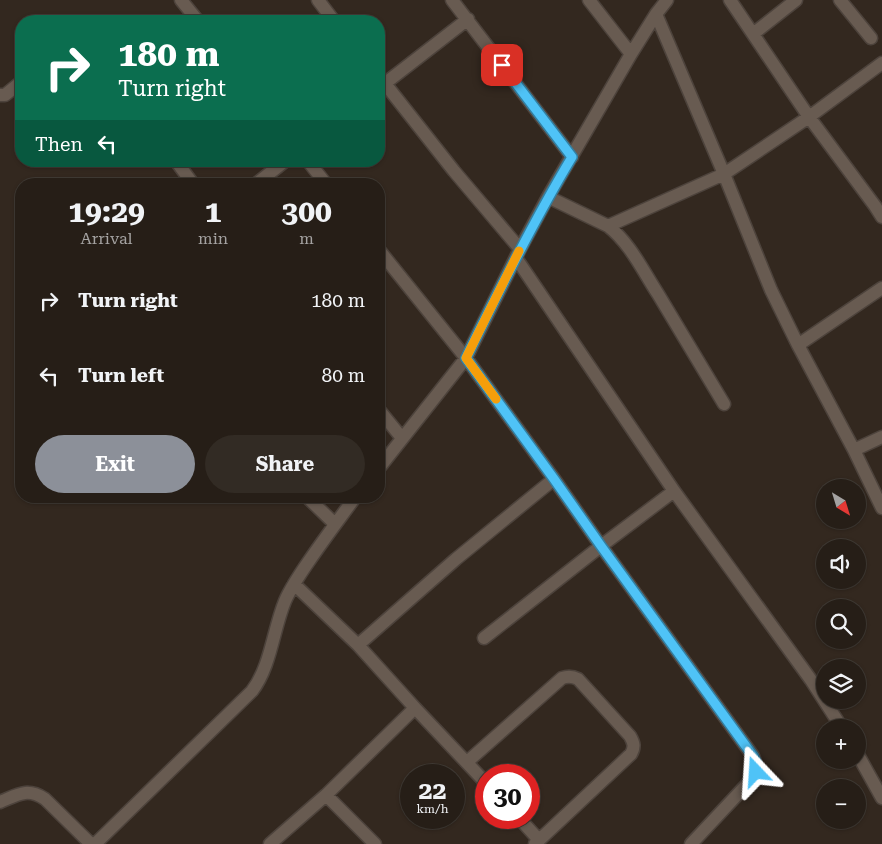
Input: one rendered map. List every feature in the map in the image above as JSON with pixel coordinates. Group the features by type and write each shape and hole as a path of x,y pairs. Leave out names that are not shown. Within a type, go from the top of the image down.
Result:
{"street":[{"path":"182,0 193,15"},
{"path":"318,0 329,15"},
{"path":"452,0 572,157"},
{"path":"589,0 631,54"},
{"path":"385,460 466,358 548,197 631,54 667,0"},
{"path":"730,0 809,117 882,217"},
{"path":"753,34 796,0"},
{"path":"840,0 871,38"},
{"path":"656,14 771,290 882,508"},
{"path":"385,79 468,19"},
{"path":"608,226 724,174 809,117 882,63"},
{"path":"0,95 5,95 15,87"},
{"path":"385,87 518,253 674,491 811,680 836,719"},
{"path":"180,167 189,178"},
{"path":"263,178 277,167"},
{"path":"313,167 321,178"},
{"path":"548,197 608,226 624,240 724,404"},
{"path":"385,257 466,358 753,756 757,764 753,778 691,844"},
{"path":"798,345 882,288"},
{"path":"385,417 402,438"},
{"path":"854,450 882,437"},
{"path":"358,645 456,559 554,479"},
{"path":"484,638 674,491"},
{"path":"313,503 335,524"},
{"path":"95,844 256,686 264,669 281,613 294,584 351,503"},
{"path":"294,584 358,645 475,771"},
{"path":"467,762 566,676 578,679 630,736 634,748 631,754 537,842 527,829"},
{"path":"270,844 326,795 415,708"},
{"path":"866,769 882,798"},
{"path":"0,802 21,792 39,795 91,844"},
{"path":"326,795 375,844"}],"slow traffic":[{"path":"496,399 466,358 519,251"}],"route":[{"path":"502,65 572,157 520,249 466,358 753,756 757,764 756,772"}]}
